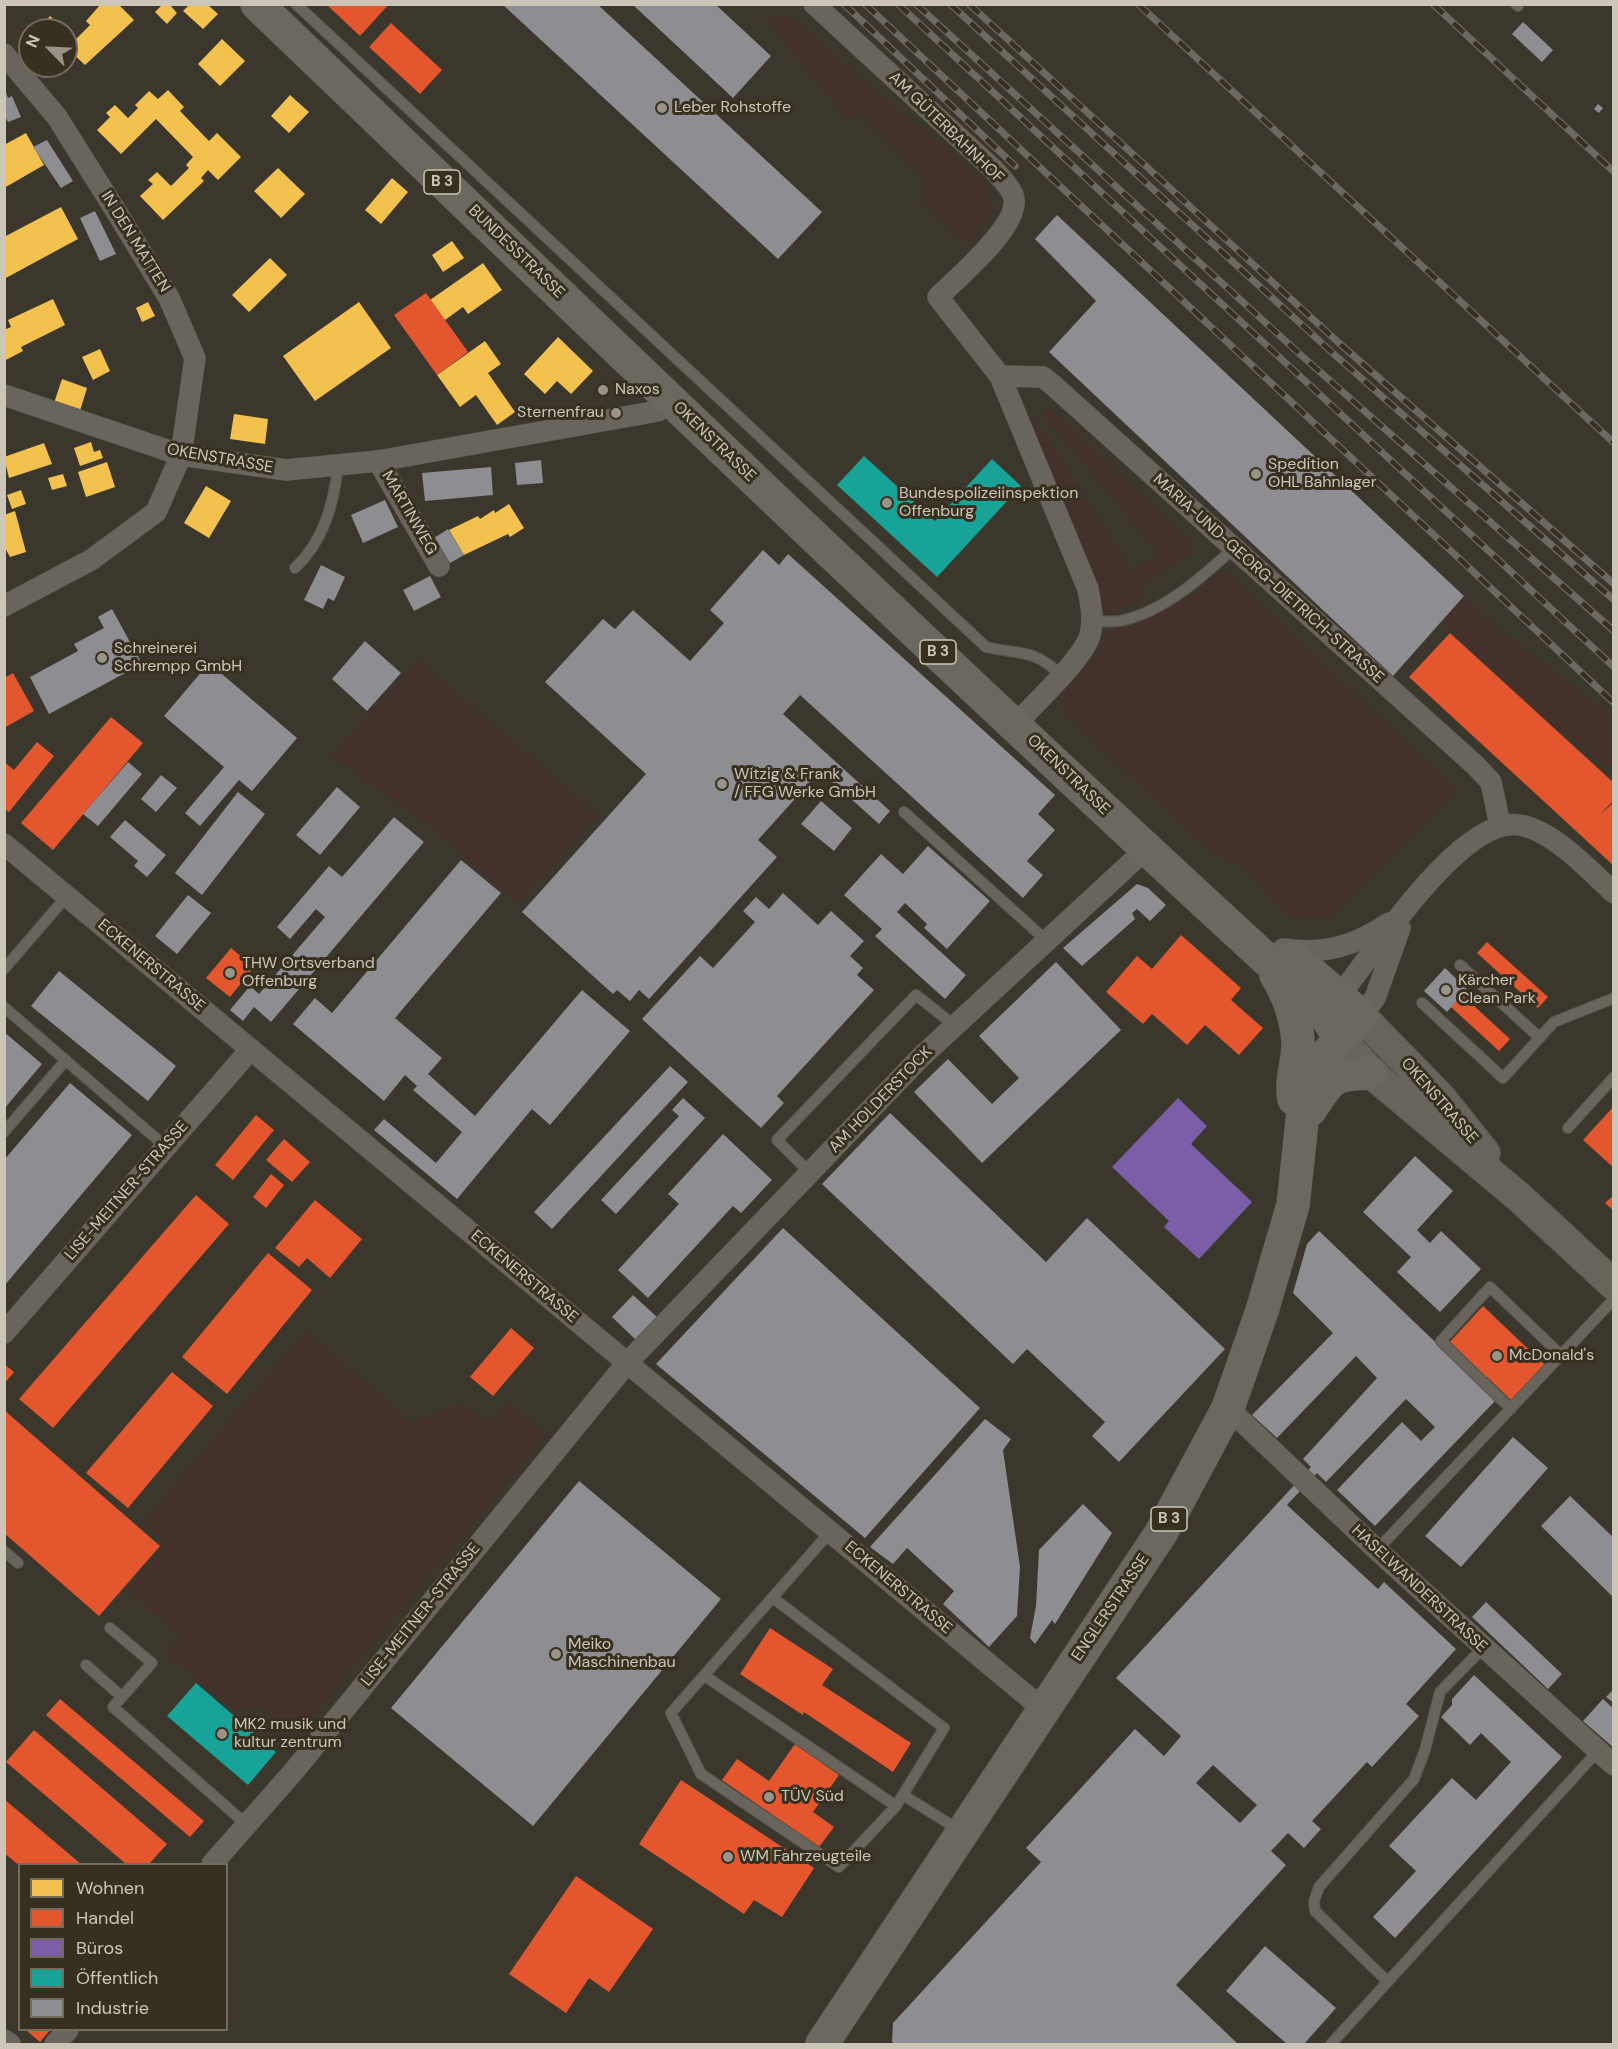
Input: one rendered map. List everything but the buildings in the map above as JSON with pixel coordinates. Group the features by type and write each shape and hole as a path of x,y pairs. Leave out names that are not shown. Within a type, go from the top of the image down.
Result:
{"main road":[{"name":"BUNDESSTRASSE","path":"257,4 670,399"},
{"name":"OKENSTRASSE","path":"670,399 1180,880 1275,954 1341,1016 1441,1098 1520,1198"},
{"name":"ENGLERSTRASSE","path":"1275,954 1289,1000 1298,1042 1292,1089 1299,1127"},
{"name":"OKENSTRASSE","path":"1341,1016 1371,1073 1520,1198 1614,1285"},
{"name":"ENGLERSTRASSE","path":"822,2044 1161,1533 1228,1408 1262,1311 1293,1205 1299,1127 1305,1094 1341,1016"},
{"path":"1298,1042 1341,1016"},
{"name":"ENGLERSTRASSE","path":"1299,1127 1331,1079 1343,1074 1371,1073"}],"street":[{"name":"AM GÜTERBAHNHOF","path":"814,4 993,169 1014,195 1013,211 999,236 938,297 1000,376 1088,589 1091,620 1090,636 1080,655 1015,724"},
{"name":"IN DEN MATTEN","path":"4,54 57,117 169,298 195,358 181,455 156,512 91,560 4,606"},
{"name":"MARIA-UND-GEORG-DIETRICH-STRASSE","path":"1000,376 1043,377 1234,548 1475,765 1491,782 1500,825"},
{"name":"OKENSTRASSE","path":"4,395 181,455 286,470 378,461 658,411 670,399"},
{"name":"MARTINWEG","path":"378,461 440,566"},
{"path":"1341,1016 1407,910 1440,868 1471,839 1500,825 1519,825 1538,831 1567,850 1614,893"},
{"name":"ECKENERSTRASSE","path":"4,844 1044,1710"},
{"name":"AM HOLDERSTOCK","path":"627,1363 955,1026 1146,849"},
{"path":"1275,954 1347,947 1369,936 1407,910"},
{"path":"1341,1016 1375,998 1407,910"},
{"name":"LISE-MEITNER-STRASSE","path":"4,1333 250,1049"},
{"name":"LISE-MEITNER-STRASSE","path":"213,1863 302,1762 627,1363"},
{"name":"HASELWANDERSTRASSE","path":"1228,1408 1377,1550 1606,1758"},
{"path":"55,2044 67,2031"},
{"path":"4,2040 10,2044"}],"lane":[{"path":"296,4 986,647 1008,653 1024,652 1047,662 1060,675"},
{"path":"296,568 310,554 327,519 335,491 338,465"},
{"path":"1091,620 1123,621 1153,608 1203,576 1234,548"},
{"path":"903,813 1047,941"},
{"path":"4,969 67,896"},
{"path":"1460,965 1540,1038"},
{"path":"810,1173 777,1140 916,995 955,1026"},
{"path":"1422,1003 1503,1078 1554,1022 1614,999"},
{"path":"4,1007 166,1147"},
{"path":"4,1132 66,1060"},
{"path":"1568,1128 1614,1077"},
{"path":"1511,1409 1441,1341 1490,1287 1562,1356"},
{"path":"1377,1550 1614,1299"},
{"path":"773,1598 944,1728 896,1806 839,1867 701,1773 671,1713 830,1532"},
{"path":"4,1551 18,1563"},
{"path":"110,1628 152,1663 113,1707 246,1825"},
{"path":"1387,1981 1315,1911 1314,1901 1319,1887 1414,1779 1425,1750 1440,1692 1483,1648"},
{"path":"86,1665 122,1697"},
{"path":"705,1676 896,1806"},
{"path":"1330,2044 1387,1981 1606,1758"},
{"path":"903,1795 963,1832"}],"shaded area":[{"path":"764,17 793,17 877,93 951,151 988,186 991,208 989,220 966,244 923,201 922,177 862,115 848,120"},
{"path":"1049,407 1194,544 1192,555 1160,572 1148,584 1140,601 1114,613 1105,611 1024,420 1035,419 1133,571 1158,553 1043,414"},
{"path":"1225,570 1458,791 1330,917 1313,919 1287,913 1239,865 1213,855 1062,710 1065,691 1097,654 1105,636 1114,628 1149,618 1192,594"},
{"path":"1464,596 1500,630 1613,716 1613,770 1539,715 1441,622"},
{"path":"418,660 598,815 518,904 424,821 331,756"},
{"path":"306,1331 412,1422 464,1404 490,1422 508,1402 547,1435 295,1737 258,1705 235,1710 166,1654 181,1636 127,1590 167,1545 142,1523"}],"railway":[{"path":"844,4 1015,166"},
{"path":"865,4 1614,703"},
{"path":"898,4 1614,667"},
{"path":"916,4 1302,356 1614,631"},
{"path":"950,4 1336,356 1614,600"},
{"path":"969,4 1339,343 1614,584"},
{"path":"1138,4 1614,443"},
{"path":"1433,4 1614,172"}],"place":[{"name":"Leber Rohstoffe","path":"662,108"},
{"name":"Naxos","path":"603,390"},
{"name":"Sternenfrau","path":"616,413"},
{"name":"Spedition OHL Bahnlager","path":"1256,474"},
{"name":"Bundespolizeiinspektion Offenburg","path":"887,503"},
{"name":"Schreinerei Schrempp GmbH","path":"102,658"},
{"name":"Witzig & Frank / FFG Werke GmbH","path":"722,784"},
{"name":"THW Ortsverband Offenburg","path":"230,973"},
{"name":"Kärcher Clean Park","path":"1446,990"},
{"name":"McDonald's","path":"1497,1356"},
{"name":"Meiko Maschinenbau","path":"556,1654"},
{"name":"MK2 musik und kultur zentrum","path":"222,1734"},
{"name":"TÜV Süd","path":"769,1797"},
{"name":"WM Fahrzeugteile","path":"728,1857"}]}
